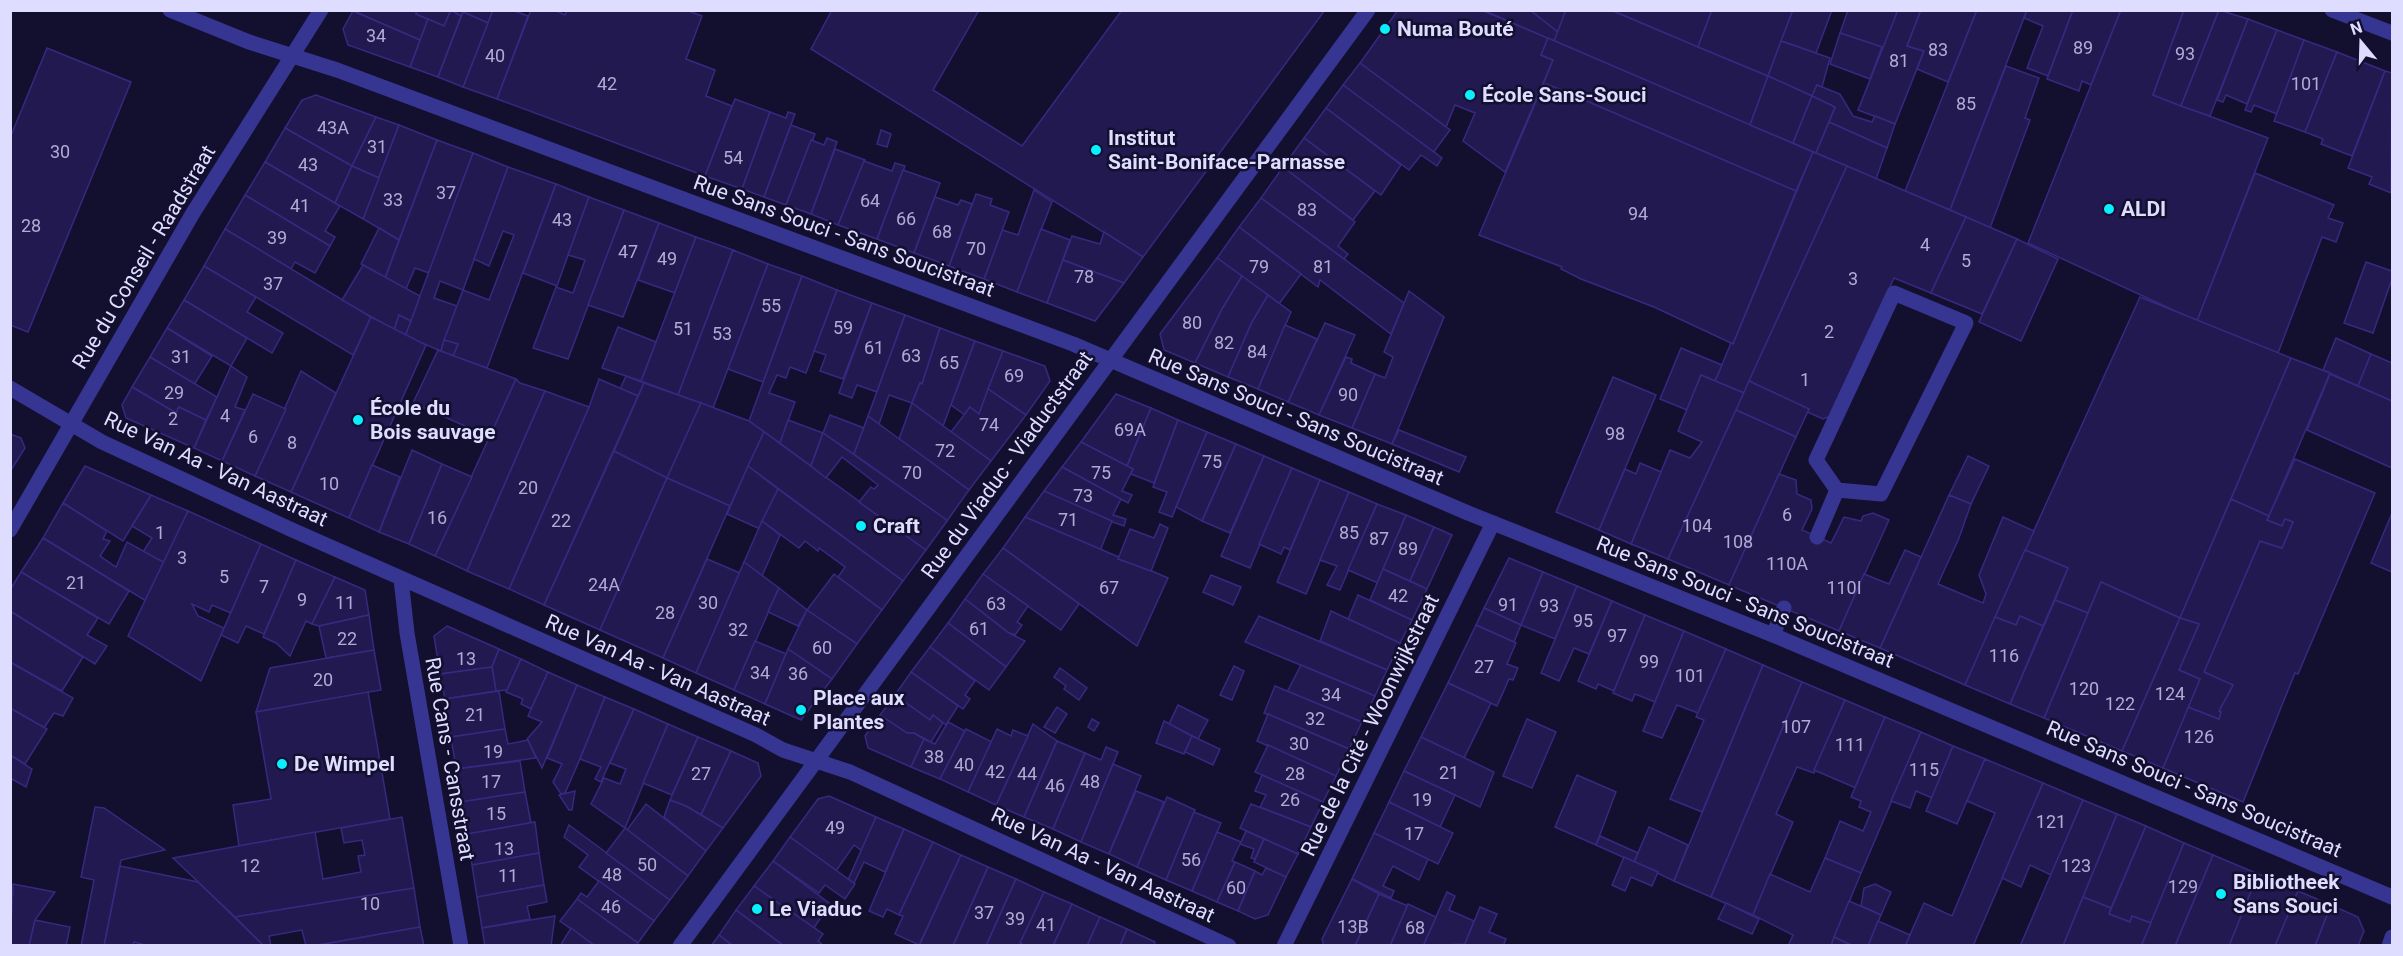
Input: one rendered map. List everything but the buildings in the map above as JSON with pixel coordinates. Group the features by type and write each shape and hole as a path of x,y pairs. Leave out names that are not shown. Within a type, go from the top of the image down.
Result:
{"street":[{"name":"Rue Sans Souci - Sans Soucistraat","path":"170,10 1062,340 1493,523 1773,635 2392,897"},
{"name":"Rue du Conseil - Raadstraat","path":"10,530 74,423 91,388 193,213 321,10"},
{"name":"Rue du Viaduc - Viaductstraat","path":"680,945 1368,10"},
{"path":"2332,10 2392,33"},
{"path":"1894,292 1966,322 1881,494 1837,490 1816,460 1894,292"},
{"name":"Rue Van Aa - Van Aastraat","path":"10,388 74,423 102,442 401,579 756,735 783,750 850,772 1229,945"},
{"path":"1816,537 1837,490"},
{"name":"Rue de la Cité - Woonwijkstraat","path":"1284,945 1493,523"},
{"name":"Rue Cans - Cansstraat","path":"401,579 407,633 461,945"},
{"path":"1773,635 1784,608"},
{"path":"2389,945 2392,937"}],"place":[{"name":"Numa Bouté","path":"1385,29"},
{"name":"École Sans-Souci","path":"1470,95"},
{"name":"Institut Saint-Boniface-Parnasse","path":"1096,150"},
{"name":"ALDI","path":"2109,209"},
{"name":"École du Bois sauvage","path":"358,420"},
{"name":"Craft","path":"861,526"},
{"name":"Place aux Plantes","path":"801,710"},
{"name":"De Wimpel","path":"282,764"},
{"name":"Bibliotheek Sans Souci","path":"2221,894"},
{"name":"Le Viaduc","path":"757,909"}]}
